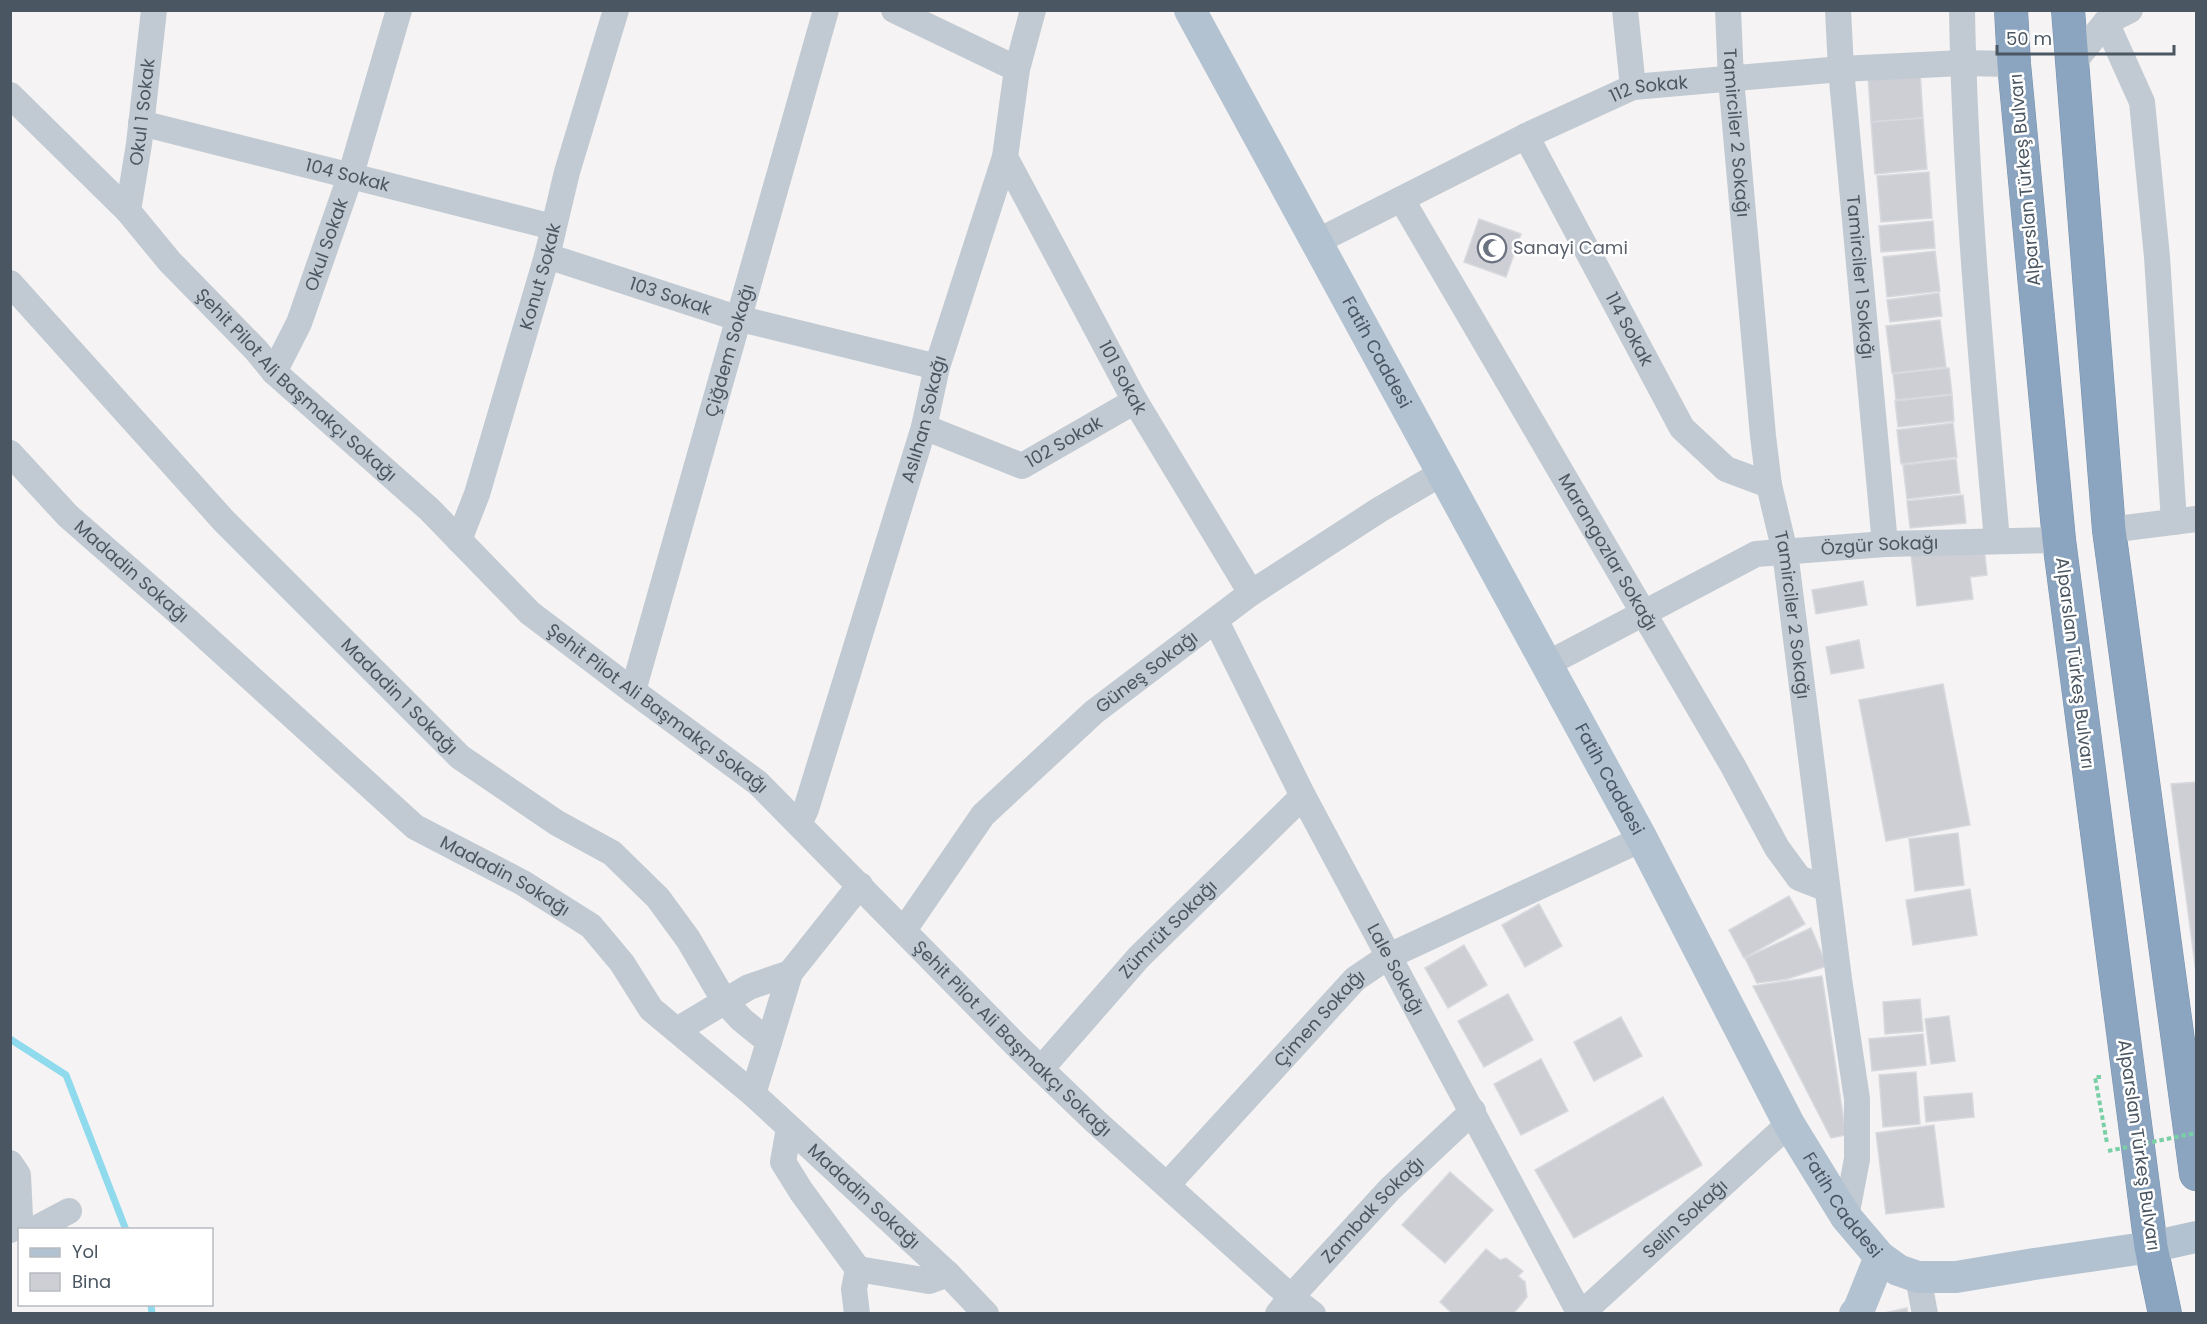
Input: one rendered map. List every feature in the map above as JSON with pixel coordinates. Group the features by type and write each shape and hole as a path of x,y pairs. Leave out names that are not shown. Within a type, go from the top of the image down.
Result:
{"highway":[{"name":"Alparslan Türkeş Bulvarı","path":"2011,10 2014,64 2059,540 2123,1148 2151,1247 2165,1314"},
{"path":"2068,10 2109,530 2194,1133 2196,1174"}],"main road":[{"name":"Fatih Caddesi","path":"1190,10 1642,839 1789,1124 1846,1217 1880,1257 1898,1270 1918,1277 1956,1277 2151,1247 2196,1237"},
{"path":"1855,1314 1880,1257"}],"street":[{"name":"Okul 1 Sokak","path":"128,211 154,10"},
{"name":"Okul Sokak","path":"274,372 299,323 351,174 399,10"},
{"name":"Konut Sokak","path":"459,540 477,494 547,256 567,172 616,10"},
{"name":"Çiğdem Sokağı","path":"633,691 826,10"},
{"path":"894,10 1017,69"},
{"name":"Aslıhan Sokağı","path":"799,824 806,809 924,426 937,367 1005,157 1017,69 1033,10"},
{"path":"1625,10 1633,87"},
{"name":"Tamirciler 2 Sokağı","path":"1728,10 1731,79 1763,436 1769,485 1785,552 1827,889 1857,1099 1857,1159 1846,1217"},
{"name":"Tamirciler 1 Sokağı","path":"1838,10 1841,69 1885,544"},
{"path":"1962,10 1962,63 1975,276 1997,542"},
{"path":"2073,63 2106,22 2130,10"},
{"path":"2106,22 2142,102 2185,521 2109,530"},
{"name":"112 Sokak","path":"1316,242 1526,136 1633,87 1841,69 1962,63 2014,64"},
{"name":"Şehit Pilot Ali Başmakçı Sokağı","path":"10,95 128,211 170,262 256,350 274,372 429,509 530,613 758,783 1041,1069 1167,1185 1285,1305 1313,1314"},
{"name":"104 Sokak","path":"141,123 351,174 553,227"},
{"name":"114 Sokak","path":"1526,136 1682,428 1726,469 1769,485"},
{"name":"101 Sokak","path":"1005,157 1135,401 1251,593"},
{"name":"Marangozlar Sokağı","path":"1402,200 1732,766 1777,848 1799,878 1827,889"},
{"name":"103 Sokak","path":"547,256 737,318 937,367"},
{"name":"Madadin 1 Sokağı","path":"10,283 224,521 460,757 557,823 612,853 658,898 688,939 725,1002 742,1020 769,1042"},
{"name":"102 Sokak","path":"924,426 1022,466 1135,401"},
{"name":"Madadin Sokağı","path":"10,453 68,516 187,620 415,828 524,884 591,926 622,963 651,1009 753,1094 948,1274 986,1314"},
{"name":"Güneş Sokağı","path":"904,930 983,815 1094,712 1251,593 1379,510 1442,473"},
{"name":"Özgür Sokağı","path":"1547,664 1756,554 1885,544 2059,540"},
{"name":"Lale Sokağı","path":"1216,621 1303,795 1580,1314"},
{"name":"Zümrüt Sokağı","path":"1041,1069 1139,957 1303,795"},
{"name":"Çimen Sokağı","path":"1167,1185 1355,979 1389,956 1642,839"},
{"path":"753,1094 790,973 860,885"},
{"path":"677,1030 749,987 790,973"},
{"name":"Zambak Sokağı","path":"1285,1305 1390,1188 1473,1111"},
{"name":"Selin Sokağı","path":"1580,1314 1789,1124"},
{"path":"789,1128 783,1162 801,1191 858,1269 929,1281 948,1274"},
{"path":"10,1162 18,1175 20,1217 10,1230"},
{"path":"37,1228 69,1211"},
{"path":"857,1314 854,1289 858,1269"},
{"path":"1918,1277 1925,1314"}],"path":[{"path":"2123,1148 2194,1133"}],"building":[{"path":"1920,71 1923,118 1871,122 1868,75"},
{"path":"1923,118 1927,169 1875,174 1871,122"},
{"path":"1929,172 1932,218 1881,222 1877,176"},
{"name":"Sanayi Cami","path":"1479,219 1521,234 1506,277 1464,262"},
{"path":"1933,221 1935,248 1881,252 1879,226"},
{"path":"1935,251 1940,291 1887,297 1883,257"},
{"path":"1939,293 1942,316 1890,322 1887,300"},
{"path":"1940,320 1946,367 1892,373 1886,326"},
{"path":"1949,368 1952,394 1896,400 1893,374"},
{"path":"1952,395 1954,421 1898,427 1895,401"},
{"path":"1953,423 1957,457 1901,464 1897,430"},
{"path":"1956,459 1960,493 1907,499 1903,465"},
{"path":"1963,495 1966,523 1910,528 1907,501"},
{"path":"1984,546 1987,575 1970,577 1973,599 1917,606 1911,554"},
{"path":"1863,581 1867,605 1816,614 1812,590"},
{"path":"1859,640 1864,668 1831,674 1826,647"},
{"path":"1943,684 1970,825 1886,841 1859,700"},
{"path":"2196,782 2196,972 2171,784"},
{"path":"1958,833 1964,885 1915,891 1909,839"},
{"path":"1970,889 1977,935 1913,945 1906,900"},
{"path":"1789,896 1805,924 1744,958 1729,930"},
{"path":"1539,904 1562,946 1525,967 1502,925"},
{"path":"1811,928 1827,966 1787,979 1757,983 1745,958"},
{"path":"1464,945 1487,985 1448,1008 1425,968"},
{"path":"1822,976 1846,1135 1831,1138 1753,986"},
{"path":"1508,994 1533,1040 1484,1067 1458,1021"},
{"path":"1920,999 1923,1031 1885,1034 1883,1002"},
{"path":"1949,1016 1955,1061 1931,1064 1925,1019"},
{"path":"1621,1017 1642,1056 1594,1081 1574,1042"},
{"path":"1923,1034 1926,1065 1872,1071 1869,1039"},
{"path":"1541,1059 1568,1111 1521,1135 1494,1084"},
{"path":"1916,1072 1920,1124 1883,1127 1879,1075"},
{"path":"1972,1093 1974,1117 1926,1122 1924,1097"},
{"path":"1663,1097 1702,1165 1574,1238 1535,1170"},
{"path":"1934,1125 1944,1207 1886,1214 1876,1133"},
{"path":"1450,1172 1493,1210 1445,1263 1402,1225"},
{"path":"1486,1249 1500,1260 1506,1258 1523,1271 1518,1276 1525,1282 1527,1297 1513,1314 1453,1314 1440,1302"},
{"path":"1907,1308 1908,1314 1884,1314 1884,1313"}],"waterway":[{"path":"10,1039 66,1075 125,1228"},
{"path":"151,1306 152,1314"}],"place":[{"name":"Sanayi Cami","path":"1492,248"}]}
